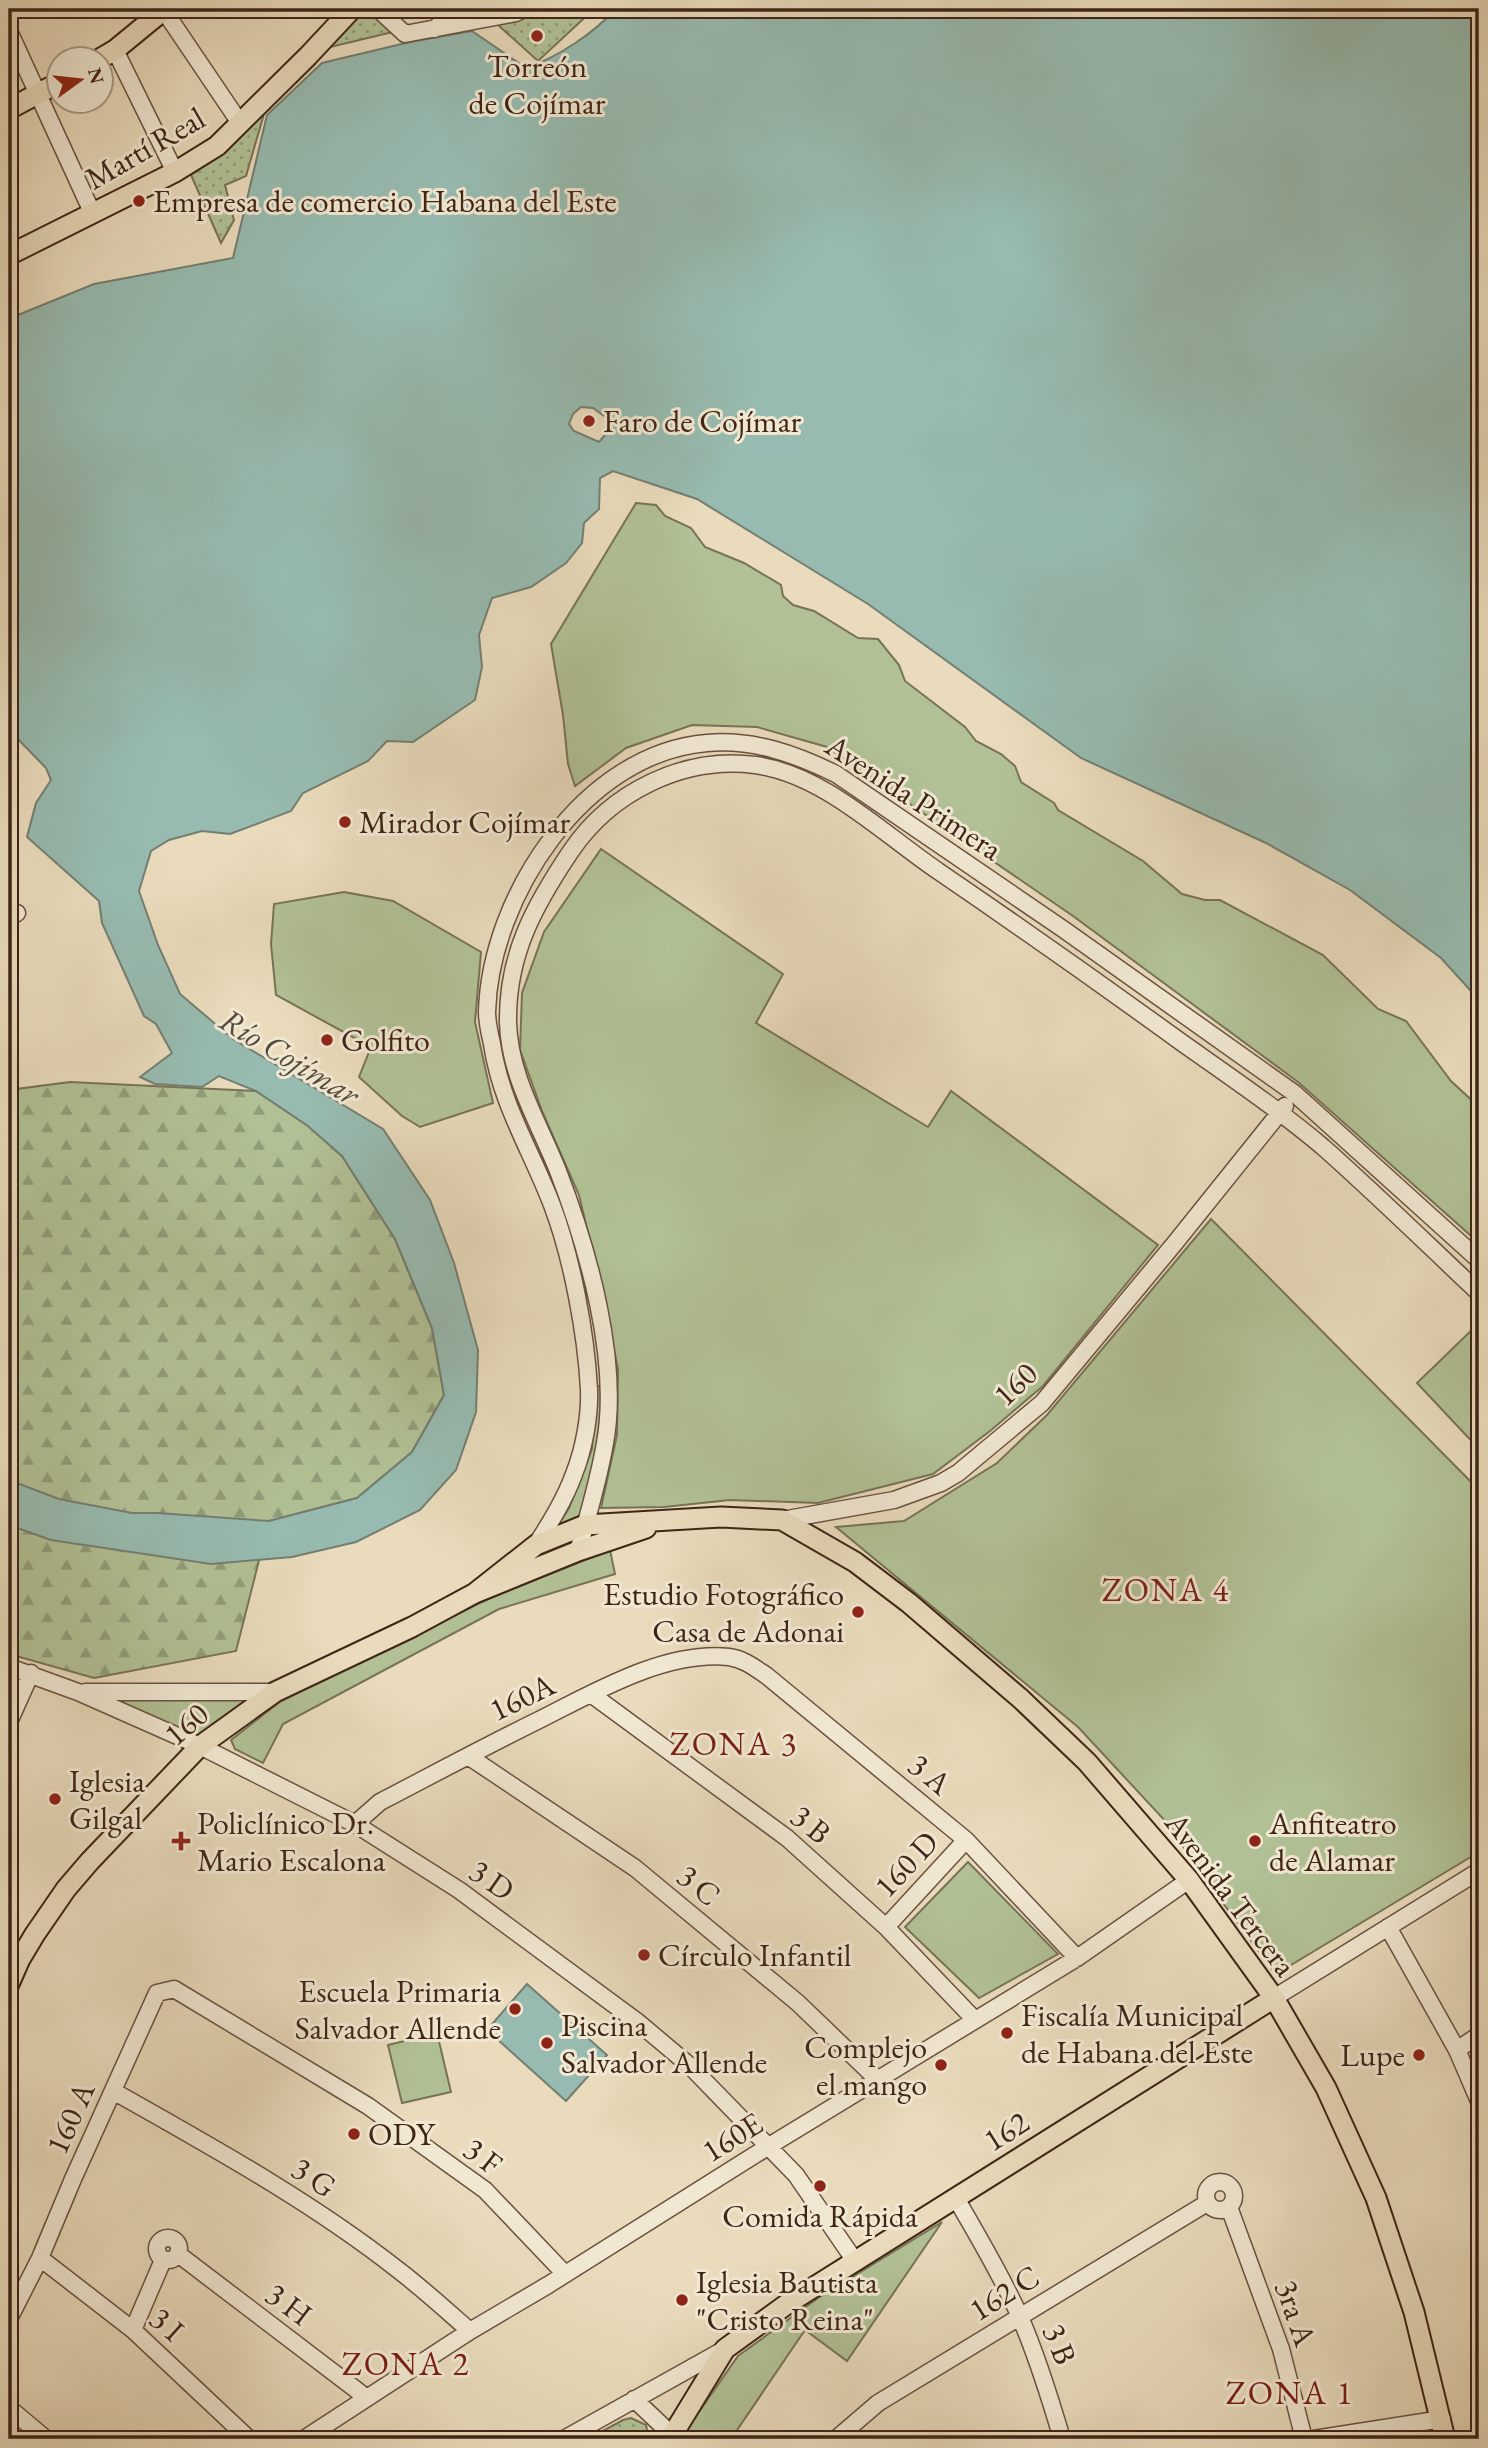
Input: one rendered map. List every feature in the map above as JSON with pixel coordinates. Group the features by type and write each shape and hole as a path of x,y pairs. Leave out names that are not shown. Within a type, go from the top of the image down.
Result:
{"main road":[{"path":"116,47 164,9"},
{"name":"Martí Real","path":"9,255 175,172 217,146 352,9"},
{"path":"9,109 46,90"},
{"name":"160","path":"475,1593 536,1545 585,1525 721,1517 782,1520"},
{"name":"Avenida Tercera","path":"782,1520 855,1562 909,1603 1021,1699 1087,1762 1189,1880 1274,1998 1326,2088 1376,2198 1414,2312 1445,2439"},
{"name":"160","path":"9,1984 20,1959 66,1889 90,1861 200,1746 275,1692 475,1593 578,1551 663,1522"},
{"path":"536,1545 542,1553 557,1560"},
{"name":"162","path":"726,2350 787,2304 1274,1998"},
{"path":"671,2437 726,2350"}],"street":[{"path":"164,9 240,122"},
{"path":"377,9 405,34 517,10"},
{"path":"435,29 454,9"},
{"path":"9,31 92,212"},
{"path":"116,72 175,172"},
{"name":"Avenida Primera","path":"536,1545 575,1474 584,1438 589,1391 573,1278 552,1205 519,1135 496,1070 487,1015 491,967 506,919 529,872 574,811 608,781 657,754 706,743 742,742 803,758 836,775 1063,929 1294,1093 1479,1260"},
{"name":"Avenida Primera","path":"578,1551 606,1439 608,1375 598,1310 582,1241 558,1171 525,1097 514,1060 508,1025 510,978 515,956 542,895 590,827 611,807 644,785 711,764 756,765 785,773 828,792 1280,1113 1323,1148 1479,1293"},
{"path":"828,792 836,775"},
{"path":"574,811 590,827"},
{"path":"1052,949 1063,929"},
{"name":"160","path":"782,1520 894,1500 941,1483 958,1473 1042,1403 1175,1243 1294,1093"},
{"name":"160A","path":"355,1824 380,1802 591,1694 648,1669 700,1658 729,1657"},
{"name":"3 A","path":"729,1657 746,1662 767,1676 966,1840 1077,1958"},
{"name":"3 D","path":"9,1667 78,1692 200,1746 355,1824 459,1890 639,2023 690,2066 796,2175 855,2261"},
{"path":"9,1722 31,1674"},
{"path":"78,1692 275,1692"},
{"name":"3 B","path":"591,1694 787,1838 886,1927 975,2020"},
{"name":"3 C","path":"468,1756 635,1868 798,2003 878,2080"},
{"name":"160 D","path":"886,1927 966,1840"},
{"name":"162","path":"1274,1998 1479,1871"},
{"name":"160E","path":"304,2439 470,2331 1077,1958 1189,1880"},
{"path":"1388,1927 1457,2050 1479,2101"},
{"name":"160 A","path":"9,2319 40,2258 157,1993 174,1990"},
{"name":"3 F","path":"174,1990 368,2106 485,2190 565,2274"},
{"path":"1457,2050 1479,2035"},
{"name":"3 G","path":"113,2091 247,2166 397,2268 470,2331"},
{"path":"1216,2182 1221,2182 1232,2190 1233,2199 1229,2207 1220,2210 1207,2203 1208,2188 1216,2182"},
{"name":"3 B","path":"956,2198 1020,2316 1062,2439"},
{"name":"162 C","path":"836,2439 878,2403 1207,2203"},
{"name":"3ra A","path":"1229,2207 1281,2349 1304,2439"},
{"name":"3 H","path":"133,2329 171,2257 367,2398"},
{"name":"3 I","path":"40,2258 133,2329 249,2439"},
{"name":"162","path":"564,2439 726,2350"},
{"path":"634,2399 671,2437"},
{"path":"9,2408 46,2439"},
{"path":"1314,2439 1441,2419"}],"green space":[{"path":"360,9 369,9 393,32 318,50"},
{"path":"539,9 594,9 538,61 498,25 523,18"},
{"path":"268,100 246,176 225,185 234,220 221,243 191,175 214,159"},
{"path":"636,503 656,505 665,516 691,528 705,547 744,563 781,585 783,596 793,605 814,611 858,638 878,639 899,665 905,681 965,727 976,741 1001,754 1015,766 1021,782 1054,803 1058,810 1143,861 1182,894 1205,900 1220,900 1323,955 1378,1009 1406,1021 1451,1081 1479,1107 1479,1243 1298,1082 1073,916 827,747 757,727 692,725 626,748 575,786 568,764 551,644"},
{"path":"601,849 783,974 756,1023 928,1127 951,1091 1158,1245 1043,1386 933,1474 818,1503 730,1500 664,1507 601,1508 617,1435 618,1369 579,1195 542,1111 520,1050 522,993 544,932"},
{"path":"344,892 393,901 481,952 475,1022 493,1103 420,1127 402,1116 359,1077 371,1047 276,995 271,944 274,904"},
{"path":"70,1082 256,1091 308,1126 342,1156 395,1239 432,1328 444,1395 412,1452 357,1498 269,1521 236,1651 94,1678 9,1654 9,1290 16,1289 9,1269 9,1090"},
{"path":"1211,1219 1479,1490 1479,1852 1276,1974 1201,1874 1169,1825 1078,1727 836,1527 904,1521 997,1463 1047,1415"},
{"path":"1479,1323 1479,1449 1417,1383"},
{"path":"596,1386 603,1386 597,1451 579,1519 554,1532 569,1508 592,1449"},
{"path":"610,1550 615,1574 499,1609 283,1724 263,1763 235,1749 231,1740 281,1701 488,1599"},
{"path":"107,1698 252,1699 197,1740"},
{"path":"968,1862 1058,1954 979,1998 905,1927"},
{"path":"437,2033 451,2092 402,2103 388,2045"},
{"path":"942,2222 847,2361 805,2330 731,2439 680,2439 738,2356 818,2298"},
{"path":"631,2418 646,2425 649,2439 588,2439 623,2420"}],"water":[{"path":"615,9 1479,9 1479,1000 1441,958 1350,890 1266,843 1081,758 868,604 697,499 613,471 600,478 599,509 584,523 582,543 566,563 531,587 492,598 479,635 482,667 475,700 413,742 387,741 368,761 303,793 291,811 230,834 202,831 169,840 151,851 139,891 158,945 180,994 233,1039 383,1129 430,1200 454,1263 478,1350 476,1412 456,1470 420,1510 356,1542 292,1557 211,1564 51,1540 9,1525 9,1480 59,1499 132,1513 269,1521 357,1498 412,1452 444,1395 432,1328 395,1239 342,1156 308,1126 256,1091 219,1076 202,1087 155,1084 140,1077 172,1053 156,1024 144,1016 102,923 99,901 27,837 36,803 51,780 46,768 9,730 9,321 94,284 233,258 267,115 322,63 410,42 472,31 526,68 574,44","holes":["581,407 593,408 608,419 609,430 599,442 574,431 569,424 573,414"]},
{"name":"Piscina Salvador Allende","path":"527,1984 607,2055 566,2101 487,2030"}],"place":[{"name":"Torreón de Cojímar","path":"537,36"},
{"name":"Empresa de comercio Habana del Este","path":"139,201"},
{"name":"Faro de Cojímar","path":"589,421"},
{"name":"Mirador Cojímar","path":"345,822"},
{"name":"Golfito","path":"327,1040"},
{"name":"Estudio Fotográfico Casa de Adonai","path":"858,1612"},
{"name":"Iglesia Gilgal","path":"55,1799"},
{"name":"Policlínico Dr. Mario Escalona","path":"181,1841"},
{"name":"Anfiteatro de Alamar","path":"1255,1841"},
{"name":"Círculo Infantil","path":"644,1955"},
{"name":"Escuela Primaria Salvador Allende","path":"515,2009"},
{"name":"Fiscalía Municipal de Habana del Este","path":"1007,2033"},
{"name":"Piscina Salvador Allende","path":"547,2043"},
{"name":"Lupe","path":"1419,2055"},
{"name":"Complejo el mango","path":"941,2065"},
{"name":"ODY","path":"354,2134"},
{"name":"Comida Rápida","path":"820,2186"},
{"name":"Iglesia Bautista \"Cristo Reina\"","path":"682,2300"}],"district":[{"name":"ZONA 4","path":"1166,1589"},
{"name":"ZONA 3","path":"734,1743"},
{"name":"ZONA 2","path":"406,2363"},
{"name":"ZONA 1","path":"1290,2392"}],"water label":[{"name":"Río Cojímar","path":"290,1056"}]}
